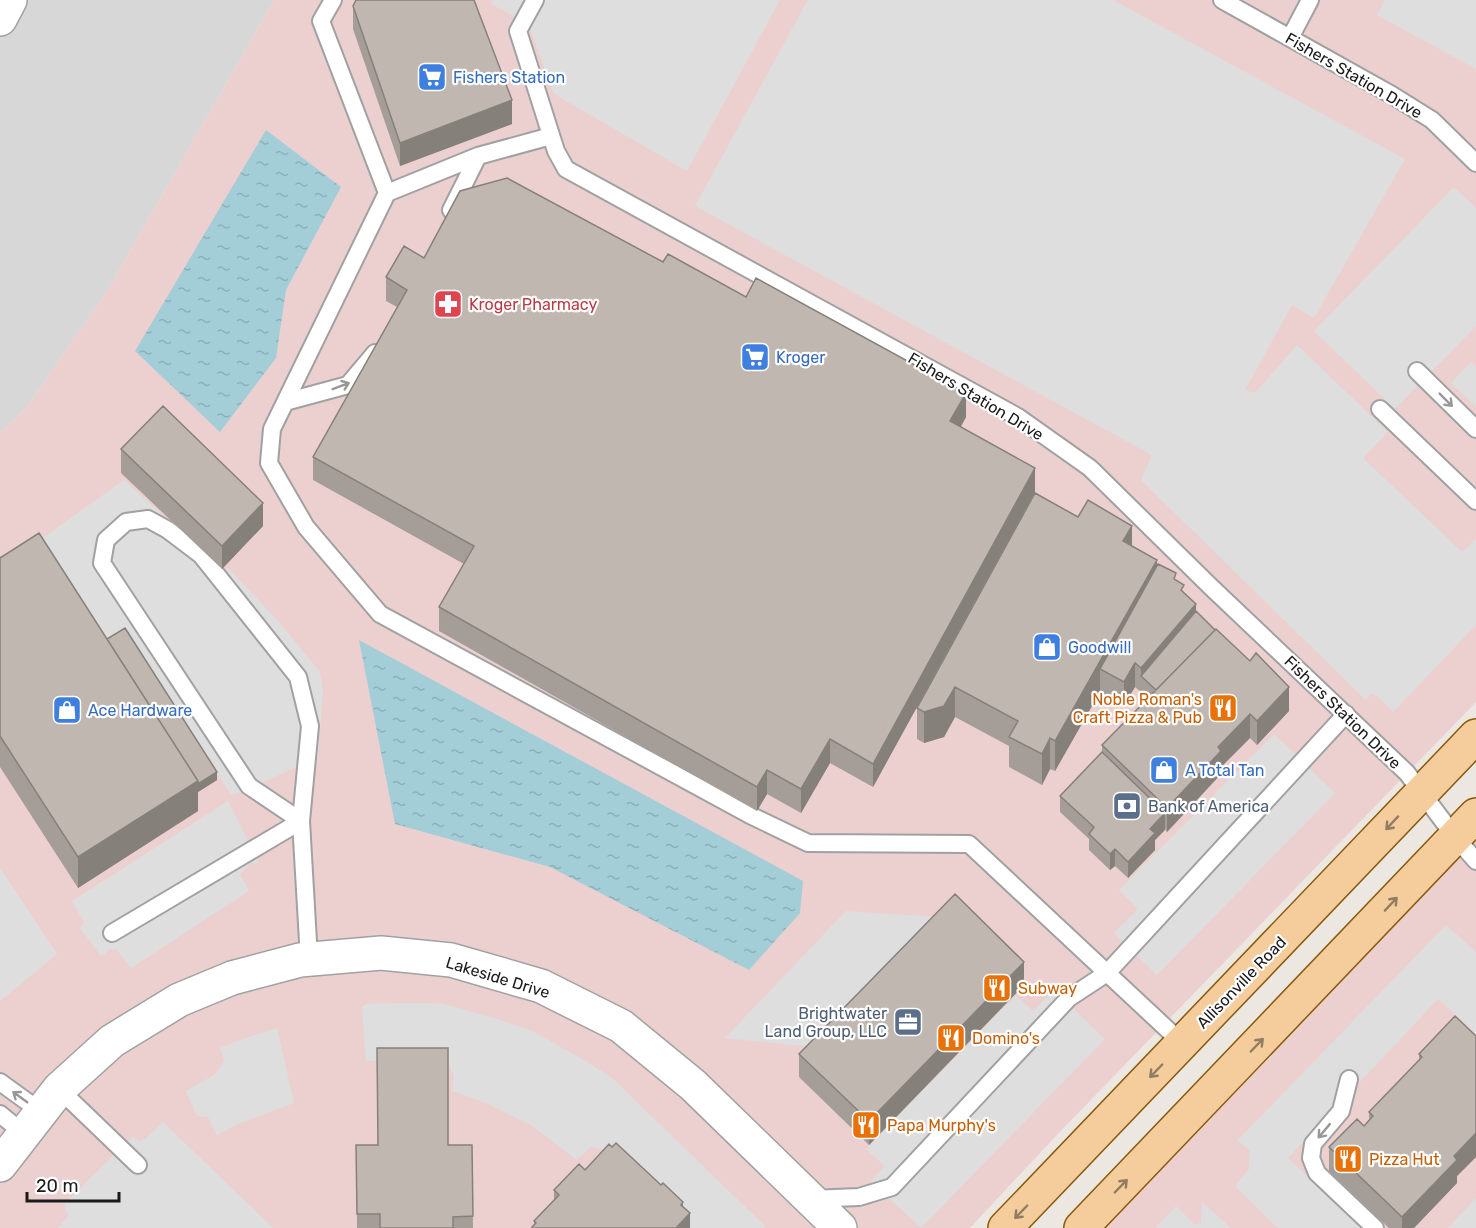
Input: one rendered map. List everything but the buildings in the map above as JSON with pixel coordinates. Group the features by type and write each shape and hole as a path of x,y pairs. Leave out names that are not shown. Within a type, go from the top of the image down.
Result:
{"main road":[{"name":"Allisonville Road","path":"1005,1228 1476,736"},
{"path":"1081,1228 1465,826"}],"street":[{"path":"0,19 10,0"},
{"name":"Lakeside Drive","path":"0,1165 31,1112 112,1041 179,1000 232,978 309,959 381,953 451,960 541,986 621,1026 693,1085 840,1228"}],"lane":[{"path":"333,0 321,21 387,193"},
{"name":"Fishers Station Drive","path":"535,0 518,31 556,151 566,169 1018,417 1090,468 1211,587 1407,773 1421,793 1465,826 1476,861"},
{"name":"Fishers Station Drive","path":"1222,0 1392,95 1432,120 1476,163"},
{"path":"1290,38 1310,0"},
{"path":"551,136 478,156 387,193 272,429 269,463 306,527 380,614 750,815 808,843 969,844 1182,1043"},
{"path":"443,227 478,156"},
{"path":"285,402 348,385 372,358 384,339"},
{"path":"1417,371 1476,429"},
{"path":"1380,409 1476,501"},
{"path":"301,821 249,786 102,563 106,540 126,522 148,519 168,530 201,555 298,677 310,726 301,821 309,959"},
{"path":"810,1199 859,1197 892,1187 1069,998 1107,973 1346,714"},
{"path":"112,933 301,821"},
{"path":"1350,1079 1341,1111 1313,1144 1311,1158 1317,1173 1375,1228"},
{"path":"0,1082 31,1112 138,1165"}],"shaded area":[{"path":"0,0 274,0 109,288 26,408 0,433"},
{"name":"Fishers Station","path":"274,0 1476,0 1476,702 1055,1137 970,1228 0,1228 0,433 26,408 109,288"},
{"path":"493,0 780,0 687,171 554,94 528,23 491,4"},
{"path":"808,0 1113,0 1405,159 1314,318 1292,305 1245,390 1255,393 1297,345 1388,432 1363,458 1462,552 1476,539 1476,625 1393,712 1377,696 1371,694 1366,700 1141,480 1152,455 695,206"},
{"path":"1385,0 1476,0 1476,69 1377,15"},
{"path":"1454,187 1476,208 1476,326 1395,409 1314,331"},
{"path":"1471,362 1476,367 1476,407 1451,383"},
{"path":"124,480 225,572 228,568 280,623 320,672 323,690 318,757 231,795 124,631 96,647 33,545"},
{"path":"1274,734 1335,793 1157,975 1114,933 1138,909 1119,890"},
{"path":"228,801 259,863 250,863 240,874 249,891 131,968 117,950 111,949 101,956 80,928 84,922 72,901"},
{"path":"1476,831 1476,1228 1095,1228"},
{"path":"0,868 57,954 0,1001"},
{"path":"846,911 937,917 811,1047 725,1038"},
{"path":"1446,925 1476,952 1476,1034 1438,999 1288,1158 1362,1228 1278,1228 1235,1186 1249,1169 1250,1150 1237,1141"},
{"path":"1054,990 1105,1039 921,1228 871,1181 885,1166 866,1149 1016,995 1033,1011"},
{"path":"366,1004 444,1004 532,1031 611,1077 765,1226 764,1228 683,1228 605,1151 592,1146 577,1160 531,1125 486,1103 452,1091 454,1076 449,1066 423,1060 366,1061 362,1007"},
{"path":"277,1028 294,1103 238,1124 217,1135 208,1117 197,1116 186,1091 214,1075 221,1067 224,1060 220,1048"},
{"path":"163,1122 273,1228 58,1228 68,1216 64,1204 133,1136 139,1141 144,1140"},
{"path":"1476,1198 1476,1228 1448,1228"},
{"path":"1202,1202 1231,1228 1155,1228 1176,1206 1195,1225 1201,1223"}],"water":[{"path":"266,130 341,187 286,290 276,358 220,432 135,351"},
{"path":"359,640 803,881 800,913 749,970 550,867 395,824"}],"place":[{"name":"Fishers Station","path":"432,77"},
{"name":"Kroger Pharmacy","path":"448,304"},
{"name":"Kroger","path":"755,357"},
{"name":"Goodwill","path":"1047,647"},
{"name":"Noble Roman's Craft Pizza & Pub","path":"1223,708"},
{"name":"Ace Hardware","path":"67,710"},
{"name":"A Total Tan","path":"1164,770"},
{"name":"Bank of America","path":"1127,806"},
{"name":"Subway","path":"997,988"},
{"name":"Brightwater Land Group, LLC","path":"908,1022"},
{"name":"Domino's","path":"951,1038"},
{"name":"Papa Murphy's","path":"866,1125"},
{"name":"Pizza Hut","path":"1348,1159"}]}
